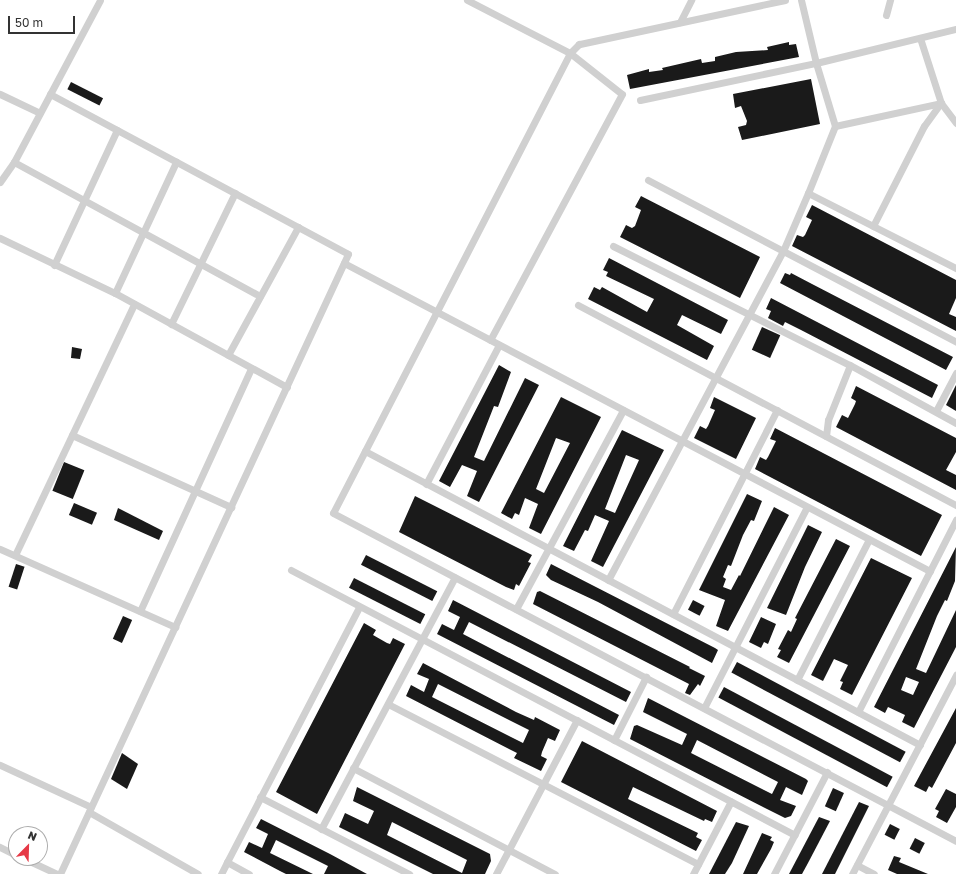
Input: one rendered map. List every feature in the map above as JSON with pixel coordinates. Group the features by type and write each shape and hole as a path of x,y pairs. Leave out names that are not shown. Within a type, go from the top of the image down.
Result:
{"street":[{"path":"0,182 14,162 100,0"},
{"path":"467,0 570,52 622,94 490,340"},
{"path":"680,22 691,0"},
{"path":"786,0 579,44 570,52 334,513 954,840 956,832"},
{"path":"608,580 717,379 784,251 835,126 816,63 801,0"},
{"path":"886,14 890,0"},
{"path":"640,100 816,63 956,29"},
{"path":"920,38 941,103 956,123"},
{"path":"0,94 40,113"},
{"path":"41,866 59,874 348,254 50,94"},
{"path":"835,126 941,103"},
{"path":"873,226 924,126 941,103"},
{"path":"54,265 117,130"},
{"path":"14,162 260,296"},
{"path":"115,293 176,162"},
{"path":"648,180 956,342"},
{"path":"171,324 235,193"},
{"path":"808,193 956,268"},
{"path":"228,355 298,227"},
{"path":"0,238 115,293 287,387"},
{"path":"613,246 850,365 956,423"},
{"path":"344,263 930,571"},
{"path":"15,555 134,304"},
{"path":"578,305 956,505"},
{"path":"426,484 498,344"},
{"path":"826,436 828,420 850,365"},
{"path":"140,612 251,368"},
{"path":"936,411 956,373"},
{"path":"516,609 623,410"},
{"path":"673,614 777,410"},
{"path":"72,435 231,507"},
{"path":"365,451 920,745"},
{"path":"704,708 807,507"},
{"path":"858,712 956,520"},
{"path":"797,680 869,539"},
{"path":"0,548 175,627"},
{"path":"291,570 795,835"},
{"path":"321,829 455,577"},
{"path":"221,874 359,607"},
{"path":"852,874 956,675"},
{"path":"614,740 646,677"},
{"path":"388,704 698,864"},
{"path":"496,874 577,720"},
{"path":"0,765 90,809 198,874"},
{"path":"353,768 555,874"},
{"path":"774,874 827,772"},
{"path":"260,797 321,829 395,871 409,874"},
{"path":"693,874 731,801"},
{"path":"227,862 249,874"},
{"path":"857,865 874,874"}],"building":[{"path":"789,42 789,45 796,44 799,57 630,89 627,75 649,69 649,72 663,70 662,68 701,59 702,63 715,61 715,57 736,52 768,50 767,47"},
{"path":"811,79 820,124 742,140 738,127 746,125 747,121 741,106 735,108 733,94"},
{"path":"71,82 103,98 99,105 67,89"},
{"path":"641,196 760,257 740,298 620,237 626,225 632,228 635,226 641,210 635,207"},
{"path":"812,205 956,280 956,298 949,314 956,317 956,331 792,246 797,235 803,237 805,235 812,220 806,217"},
{"path":"609,258 728,320 721,334 682,315 677,325 714,346 707,360 588,299 594,287 600,290 602,287 647,312 654,299 606,276 608,272 603,270"},
{"path":"785,273 790,275 791,273 953,357 946,370 780,283"},
{"path":"771,298 938,385 932,398 785,322 783,326 768,318 771,311 766,309"},
{"path":"762,327 780,335 770,358 752,350"},
{"path":"72,347 82,349 80,359 71,358"},
{"path":"499,365 511,372 498,407 494,406 474,457 484,461 525,378 539,385 479,502 467,496 477,471 462,465 450,487 439,481"},
{"path":"956,385 956,411 946,405"},
{"path":"856,386 956,438 956,452 946,470 956,475 956,490 836,427 842,415 848,418 855,404 856,401 851,398"},
{"path":"561,397 601,417 541,534 529,528 538,504 525,498 519,515 515,513 512,519 501,513","holes":["556,438 570,443 544,493 536,489"]},
{"path":"714,397 756,418 736,459 694,438 700,426 706,429 708,426 715,410 710,408"},
{"path":"775,428 942,515 921,556 755,469 760,457 766,460 776,441 770,439"},
{"path":"622,430 664,450 603,567 591,561 609,521 595,515 588,531 585,530 574,551 563,546","holes":["626,455 639,460 615,513 605,509"]},
{"path":"64,462 84,470 73,499 52,491"},
{"path":"747,494 762,501 754,521 751,520 743,535 731,566 728,565 723,577 726,579 723,587 731,590 739,575 740,576 774,507 789,515 728,631 716,626 725,600 699,590"},
{"path":"415,496 532,555 528,562 531,563 519,586 516,584 514,590 506,587 399,532"},
{"path":"74,503 97,513 92,525 69,515"},
{"path":"118,508 163,531 159,540 114,520"},
{"path":"808,525 822,532 805,567 786,615 767,608"},
{"path":"836,539 850,546 789,663 777,657 781,650 778,649 788,630 791,632 797,619 795,618"},
{"path":"956,547 955,581 947,601 945,600 937,616 916,669 926,673 956,610 956,647 914,728 902,722 905,715 888,707 885,713 874,707","holes":["906,677 919,682 913,695 901,690"]},
{"path":"366,555 437,591 432,601 361,565"},
{"path":"871,558 912,578 852,695 840,689 843,682 840,681 848,665 834,659 823,681 811,675"},
{"path":"16,564 25,567 17,590 9,587"},
{"path":"551,564 715,648 718,650 712,663 598,602 551,580 546,575"},
{"path":"354,578 425,614 420,624 349,588"},
{"path":"540,591 690,667 689,668 705,676 700,686 698,684 690,695 685,693 689,684 533,604 537,592"},
{"path":"453,600 631,692 626,702 469,622 463,634 619,715 614,725 437,634 442,624 454,630 460,617 448,611"},
{"path":"693,600 705,606 700,616 688,610"},
{"path":"123,616 132,620 122,643 113,639"},
{"path":"761,617 776,624 768,644 764,642 761,648 749,642"},
{"path":"364,623 376,630 373,635 387,643 390,644 393,638 405,644 317,814 276,792"},
{"path":"737,662 906,752 900,762 731,673"},
{"path":"423,663 516,712 534,720 535,717 560,730 555,741 548,738 541,756 547,759 541,771 514,758 517,753 406,696 411,685 424,692 429,679 417,674","holes":["438,684 529,730 523,743 432,697"]},
{"path":"724,687 893,777 887,787 718,698"},
{"path":"648,698 806,779 808,781 802,795 786,787 780,800 796,806 791,816 785,818 630,739 634,726 637,725 682,745 687,734 643,712","holes":["697,740 778,782 772,794 691,753"]},
{"path":"956,708 956,743 932,788 929,786 926,792 914,786"},
{"path":"582,741 717,811 712,822 705,819 704,821 633,787 628,799 698,833 696,837 702,840 696,851 561,782"},
{"path":"122,753 138,764 127,789 111,779"},
{"path":"357,787 490,854 491,861 485,874 433,874 339,827 345,813 368,824 374,811 353,801","holes":["392,822 467,860 462,873 387,835"]},
{"path":"833,788 844,793 836,811 825,806"},
{"path":"946,789 956,794 956,807 947,823 936,817 939,811 935,809"},
{"path":"859,802 869,806 835,874 822,874"},
{"path":"819,817 830,821 802,874 789,874"},
{"path":"261,819 367,874 324,874 328,866 276,840 270,853 313,874 286,874 280,871 244,852 249,842 262,848 268,834 256,828"},
{"path":"736,822 749,826 732,863 725,874 709,874"},
{"path":"890,824 900,829 894,840 885,835"},
{"path":"762,833 772,837 770,840 774,842 771,849 757,874 743,874"},
{"path":"915,838 925,843 919,854 910,849"},
{"path":"894,856 901,858 899,862 928,874 897,874 888,870"}]}
